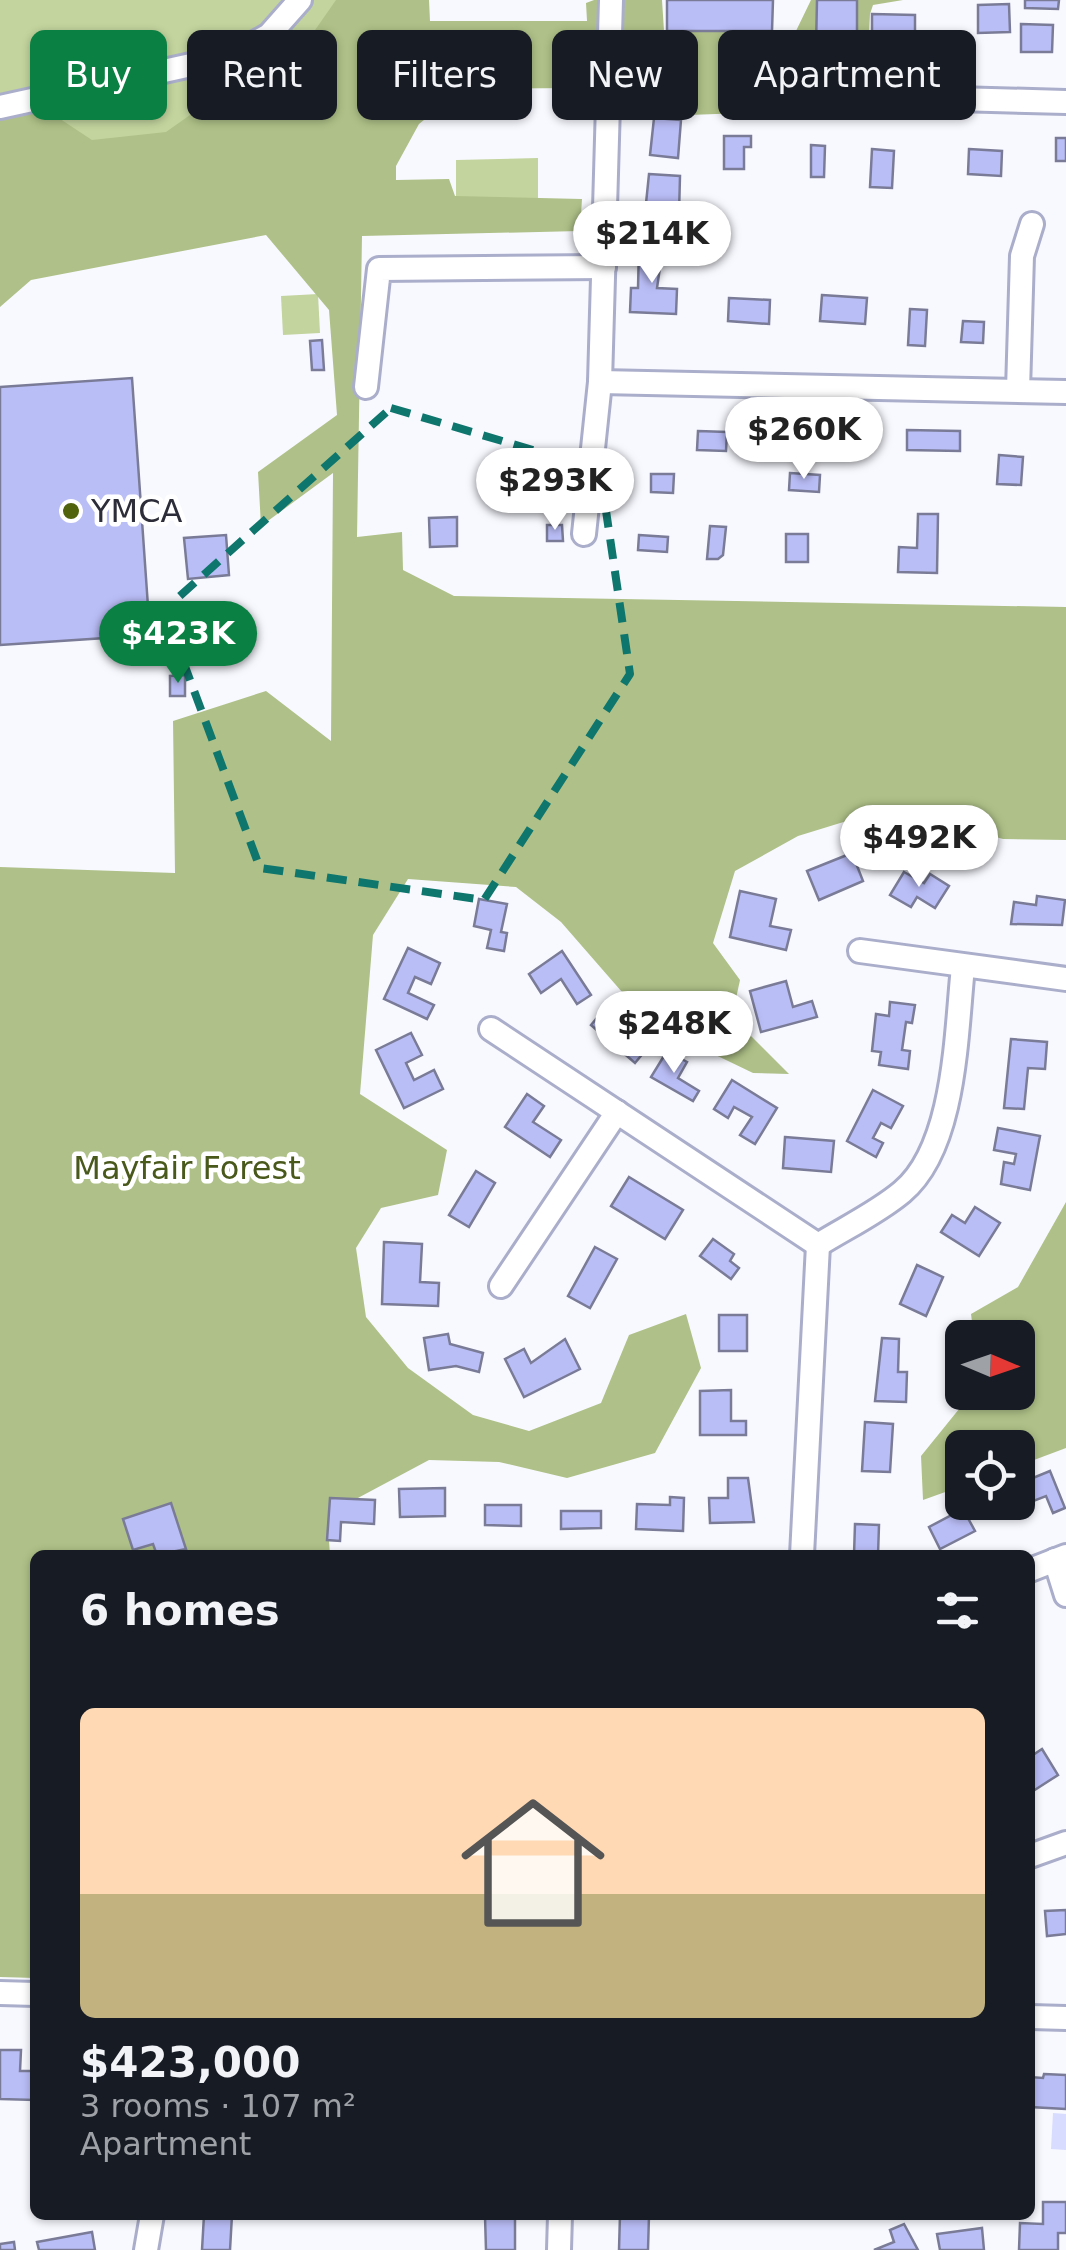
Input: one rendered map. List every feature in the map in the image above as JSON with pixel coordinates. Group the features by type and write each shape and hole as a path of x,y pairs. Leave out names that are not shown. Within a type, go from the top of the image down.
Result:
{"street":[{"path":"0,107 232,56 269,35 300,0"},
{"path":"584,534 600,382 611,0"},
{"path":"976,100 1066,102"},
{"path":"1018,390 1022,256 1032,224"},
{"path":"366,387 379,269 604,266"},
{"path":"600,382 1066,392"},
{"path":"860,951 1066,979"},
{"path":"818,1245 904,1191 932,1153 951,1082 963,968"},
{"path":"491,1028 818,1245"},
{"path":"501,1286 617,1112"},
{"path":"802,1550 818,1245"},
{"path":"1035,1568 1061,1558 1066,1596"},
{"path":"1035,1854 1066,1843"},
{"path":"0,1993 30,1994"},
{"path":"1035,2017 1066,2018"},
{"path":"146,2250 151,2220"},
{"path":"559,2250 560,2220"}],"highlighted area":[{"path":"391,408 600,470 630,674 484,900 260,868 164,610"}],"green space":[{"path":"0,0 368,0 367,30 357,30 357,120 364,120 361,225 0,215"},
{"name":"Mayfair Forest","path":"336,0 429,0 430,21 587,21 586,3 594,0 662,0 664,30 552,30 552,88 532,88 532,30 357,30 357,120 424,120 396,166 396,180 449,179 455,196 582,199 580,231 362,236 357,537 402,532 403,570 454,596 1066,607 1066,840 1003,839 889,808 798,836 735,871 713,943 740,980 732,1017 789,1074 753,1073 649,1023 561,922 516,887 408,879 373,935 360,1094 447,1150 438,1195 381,1208 356,1248 366,1317 408,1368 473,1415 529,1431 601,1403 629,1335 686,1314 701,1368 655,1453 567,1478 499,1462 429,1460 356,1499 329,1541 330,1550 30,1550 30,1978 0,1977 0,867 175,873 173,721 266,691 331,741 333,473 261,526 258,472 337,415 329,310 266,235 31,280 0,307 0,121 30,113 30,120 62,120 92,140 166,132 187,117 337,120 337,30 315,30"},
{"name":"Mayfair Forest","path":"811,0 903,0 873,5 869,30 796,30"},
{"name":"Mayfair Forest","path":"698,32 718,32 718,114 698,115"},
{"path":"538,158 538,198 456,199 456,160"},
{"path":"318,294 320,333 283,335 281,296"},
{"path":"1066,1202 1066,1448 1035,1460 1035,1430 945,1430 945,1492 923,1500 921,1456 958,1410 1035,1410 1035,1320 972,1320 971,1314 1018,1287"}],"water":[{"path":"1053,2113 1066,2114 1066,2150 1051,2149"}],"building":[{"path":"667,0 773,0 772,30 667,30"},
{"path":"817,0 857,0 857,30 816,30"},
{"path":"1025,0 1059,0 1058,9 1025,8"},
{"path":"1009,4 1010,32 978,33 978,5"},
{"path":"872,14 915,15 915,30 872,30"},
{"path":"1021,24 1053,25 1052,52 1021,52"},
{"path":"654,120 681,120 678,158 650,155"},
{"path":"724,136 751,136 751,147 744,147 744,169 724,169"},
{"path":"1056,138 1066,138 1066,161 1056,161"},
{"path":"811,145 825,146 824,177 811,177"},
{"path":"872,149 894,151 892,188 870,187"},
{"path":"969,149 1002,151 1001,176 968,174"},
{"path":"649,174 680,176 679,214 645,213"},
{"path":"639,246 663,247 657,288 677,289 676,314 630,312 631,288 638,288"},
{"path":"822,295 867,298 865,324 820,321"},
{"path":"729,298 770,300 769,324 728,321"},
{"path":"910,309 927,310 925,346 908,345"},
{"path":"963,321 984,322 983,343 961,342"},
{"path":"322,340 324,370 312,370 310,341"},
{"name":"YMCA","path":"132,378 150,635 0,645 0,387"},
{"path":"907,430 960,431 960,451 907,450"},
{"path":"698,431 727,432 726,451 697,450"},
{"path":"999,455 1023,457 1021,485 997,484"},
{"path":"790,473 820,475 819,492 789,490"},
{"path":"651,474 674,474 673,493 651,492"},
{"path":"918,514 938,514 937,573 898,572 899,547 917,548"},
{"path":"457,517 457,546 430,547 429,518"},
{"path":"547,525 562,525 563,541 547,541"},
{"path":"710,526 726,527 723,555 718,559 707,559"},
{"path":"786,534 808,534 808,562 786,562"},
{"path":"226,535 229,575 188,579 184,538"},
{"path":"639,535 668,537 667,552 638,550"},
{"path":"185,675 185,696 170,696 170,676"},
{"path":"852,853 863,881 819,900 807,871"},
{"path":"904,872 924,883 930,874 949,886 935,908 917,897 911,907 890,895"},
{"path":"740,891 776,899 770,926 791,930 786,950 730,937"},
{"path":"1037,896 1065,900 1062,925 1011,924 1014,902 1036,905"},
{"path":"479,899 507,904 501,932 507,933 504,951 487,948 491,930 474,926"},
{"path":"408,948 440,963 431,984 415,977 408,993 434,1005 427,1019 384,999"},
{"path":"562,951 591,995 577,1004 561,979 541,993 529,974"},
{"path":"786,981 793,1007 812,1001 817,1017 761,1032 750,991"},
{"path":"890,1002 915,1005 912,1023 906,1022 902,1050 910,1051 908,1069 879,1065 881,1052 872,1051 876,1014 889,1016"},
{"path":"606,1007 650,1045 635,1063 591,1025"},
{"path":"411,1033 422,1055 406,1063 414,1080 434,1070 443,1089 404,1108 376,1050"},
{"path":"1011,1039 1047,1042 1045,1069 1028,1068 1024,1109 1004,1108"},
{"path":"667,1051 687,1062 678,1078 699,1091 693,1101 651,1077"},
{"path":"732,1080 777,1108 755,1144 740,1135 752,1117 734,1107 728,1118 714,1109"},
{"path":"873,1090 903,1106 891,1128 881,1123 873,1138 883,1143 876,1157 847,1141"},
{"path":"527,1094 544,1106 533,1122 561,1140 550,1157 505,1127"},
{"path":"998,1128 1040,1136 1030,1190 1001,1184 1004,1162 1014,1164 1016,1154 994,1150"},
{"path":"785,1137 834,1141 831,1172 783,1168"},
{"path":"476,1171 495,1183 469,1227 449,1215"},
{"path":"629,1177 683,1210 665,1239 611,1206"},
{"path":"975,1207 1000,1223 979,1256 941,1232 952,1215 965,1223"},
{"path":"713,1239 734,1254 730,1261 739,1268 731,1279 700,1256"},
{"path":"384,1242 422,1244 420,1282 439,1283 438,1306 382,1304"},
{"path":"595,1247 617,1259 590,1308 568,1296"},
{"path":"917,1265 943,1277 926,1316 900,1304"},
{"path":"719,1315 747,1315 747,1351 719,1351"},
{"path":"448,1334 450,1344 483,1353 479,1372 456,1366 429,1370 424,1338"},
{"path":"882,1338 899,1339 898,1372 907,1372 906,1402 875,1401"},
{"path":"565,1339 580,1369 524,1397 505,1359 524,1349 531,1363"},
{"path":"731,1390 731,1421 746,1421 746,1435 700,1435 700,1391"},
{"path":"865,1422 893,1424 890,1472 862,1471"},
{"path":"1050,1471 1065,1508 1053,1513 1046,1496 1035,1500 1035,1477"},
{"path":"728,1478 748,1478 754,1522 710,1523 709,1498 728,1498"},
{"path":"445,1488 445,1516 400,1517 399,1489"},
{"path":"670,1497 684,1498 683,1531 636,1529 637,1504 670,1505"},
{"path":"330,1498 375,1500 374,1524 341,1522 340,1541 327,1540"},
{"path":"171,1503 186,1549 155,1550 153,1544 133,1550 123,1519"},
{"path":"485,1505 521,1505 521,1526 485,1525"},
{"path":"561,1511 601,1511 601,1528 561,1529"},
{"path":"945,1519 969,1520 975,1531 940,1549 929,1527"},
{"path":"855,1524 879,1525 878,1550 854,1550"},
{"path":"1042,1749 1058,1775 1035,1790 1035,1754"},
{"path":"1066,1910 1066,1934 1047,1936 1045,1911"},
{"path":"0,2050 21,2050 20,2071 30,2071 30,2100 0,2099"},
{"path":"1044,2074 1066,2075 1066,2109 1035,2107 1035,2077 1043,2078"},
{"path":"1043,2202 1066,2202 1066,2233 1058,2233 1058,2250 1019,2250 1020,2223 1043,2224"},
{"path":"204,2220 232,2220 230,2250 202,2250"},
{"path":"485,2220 515,2220 515,2250 486,2250"},
{"path":"620,2220 649,2220 648,2250 619,2250"},
{"path":"904,2224 918,2250 874,2250 894,2242 890,2230"},
{"path":"982,2228 984,2250 940,2250 937,2234"},
{"path":"92,2232 95,2250 39,2250 37,2242"},
{"path":"14,2242 15,2250 0,2250 0,2244"}],"place":[{"name":"YMCA","path":"71,511"}]}
